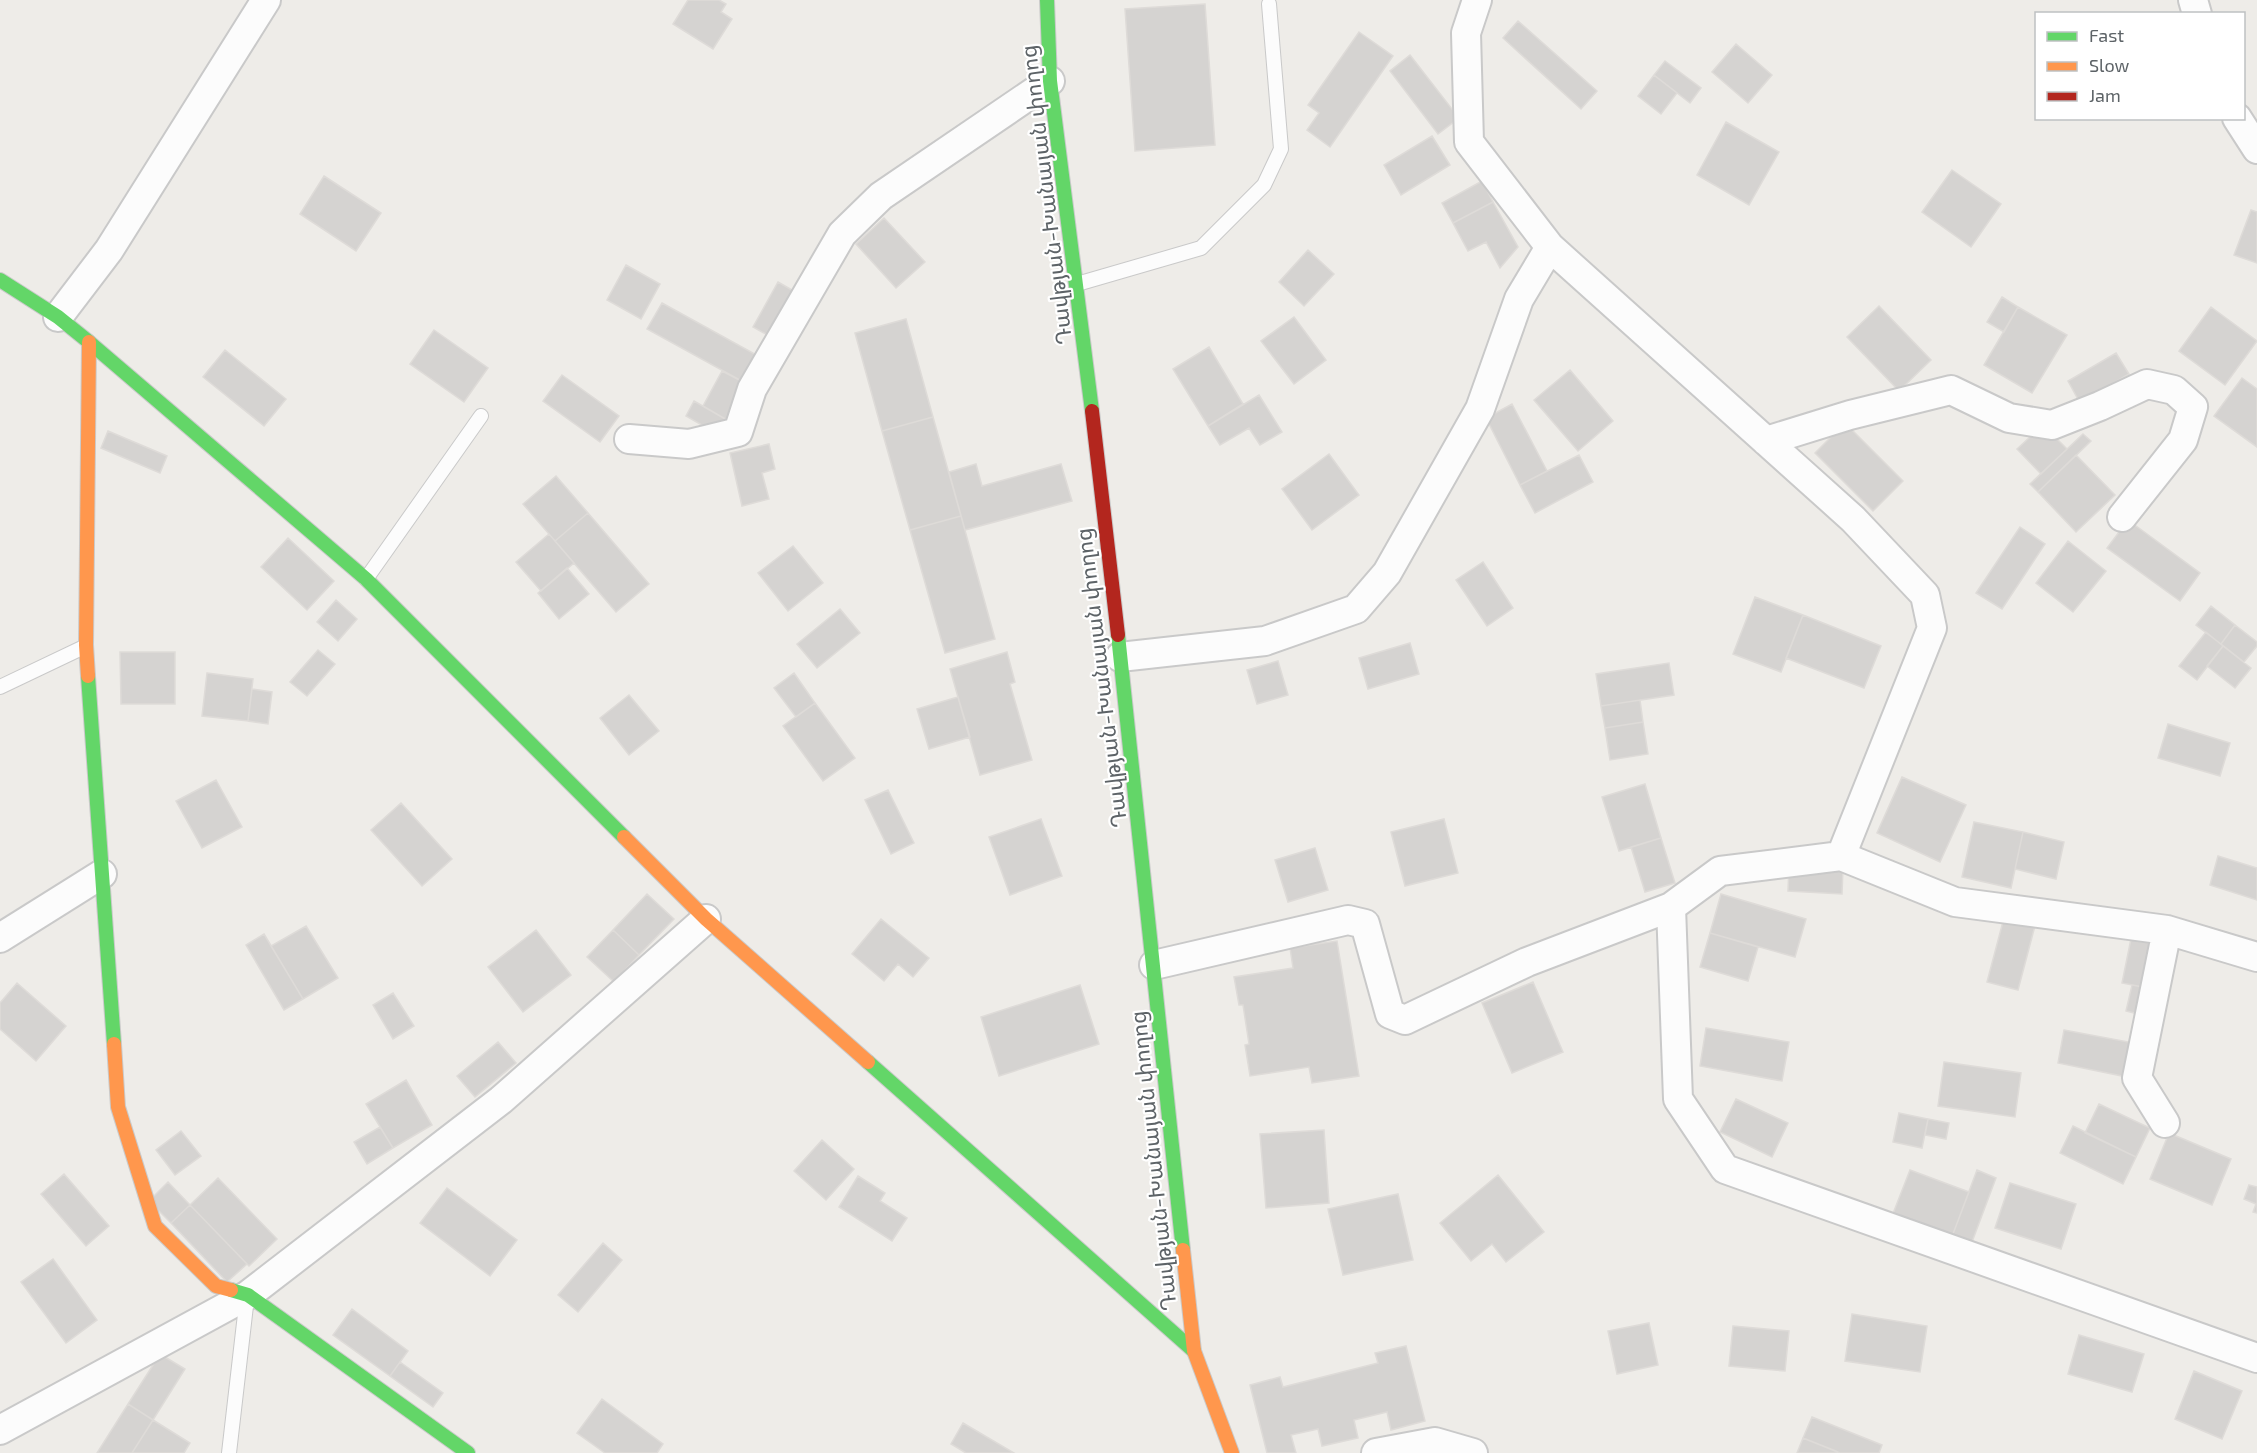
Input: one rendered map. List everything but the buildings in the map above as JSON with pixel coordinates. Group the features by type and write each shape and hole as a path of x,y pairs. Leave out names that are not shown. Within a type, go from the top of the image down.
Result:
{"street":[{"path":"58,317 109,250 266,0"},
{"name":"Դավթյան-Խանայան փողոց","path":"1047,0 1050,81 1077,284 1120,657 1194,1351"},
{"path":"1478,0 1466,33 1469,142 1550,247 1853,519 1925,595 1932,628 1841,856"},
{"path":"629,439 689,444 738,432 752,389 842,234 881,196 1050,81"},
{"path":"2238,120 2257,149"},
{"path":"1120,657 1265,641 1356,609 1387,573 1480,409 1519,299 1550,247"},
{"path":"0,280 58,317 89,342 366,579 706,919 1194,1351 1232,1453"},
{"path":"89,342 86,646 118,1107 154,1226 216,1286 248,1295 468,1453"},
{"path":"1766,441 1850,415 1951,390 2009,418 2052,425 2147,384 2174,390 2193,407 2183,440 2122,517"},
{"path":"1154,965 1348,920 1365,924 1390,1014 1405,1020 1527,962 1671,907 1720,872 1841,856 1955,902 2167,930 2257,957"},
{"path":"0,938 102,874"},
{"path":"1671,907 1678,1100 1725,1169 2257,1358"},
{"path":"0,1430 248,1295 501,1101 706,919"},
{"path":"2165,1123 2137,1078 2167,930"},
{"path":"1376,1453 1435,1442 1473,1453"}],"lane":[{"path":"1077,284 1201,248 1264,185 1281,149 1269,4"},
{"path":"366,579 481,416"},
{"path":"0,687 86,646"},
{"path":"229,1453 248,1295"}],"traffic: fast":[{"path":"1047,0 1050,81 1092,411"},
{"path":"0,280 58,317 89,342 366,579 624,837"},
{"path":"1118,635 1183,1250"},
{"path":"88,676 114,1044"},
{"path":"868,1062 1194,1351"},
{"path":"231,1290 248,1295 468,1453"}],"traffic: slow":[{"path":"88,676 86,645 89,342"},
{"path":"624,837 706,919 868,1062"},
{"path":"114,1044 118,1107 155,1226 216,1286 231,1290"},
{"path":"1183,1250 1194,1351 1232,1453"}],"traffic: jam":[{"path":"1092,411 1118,635"}]}
